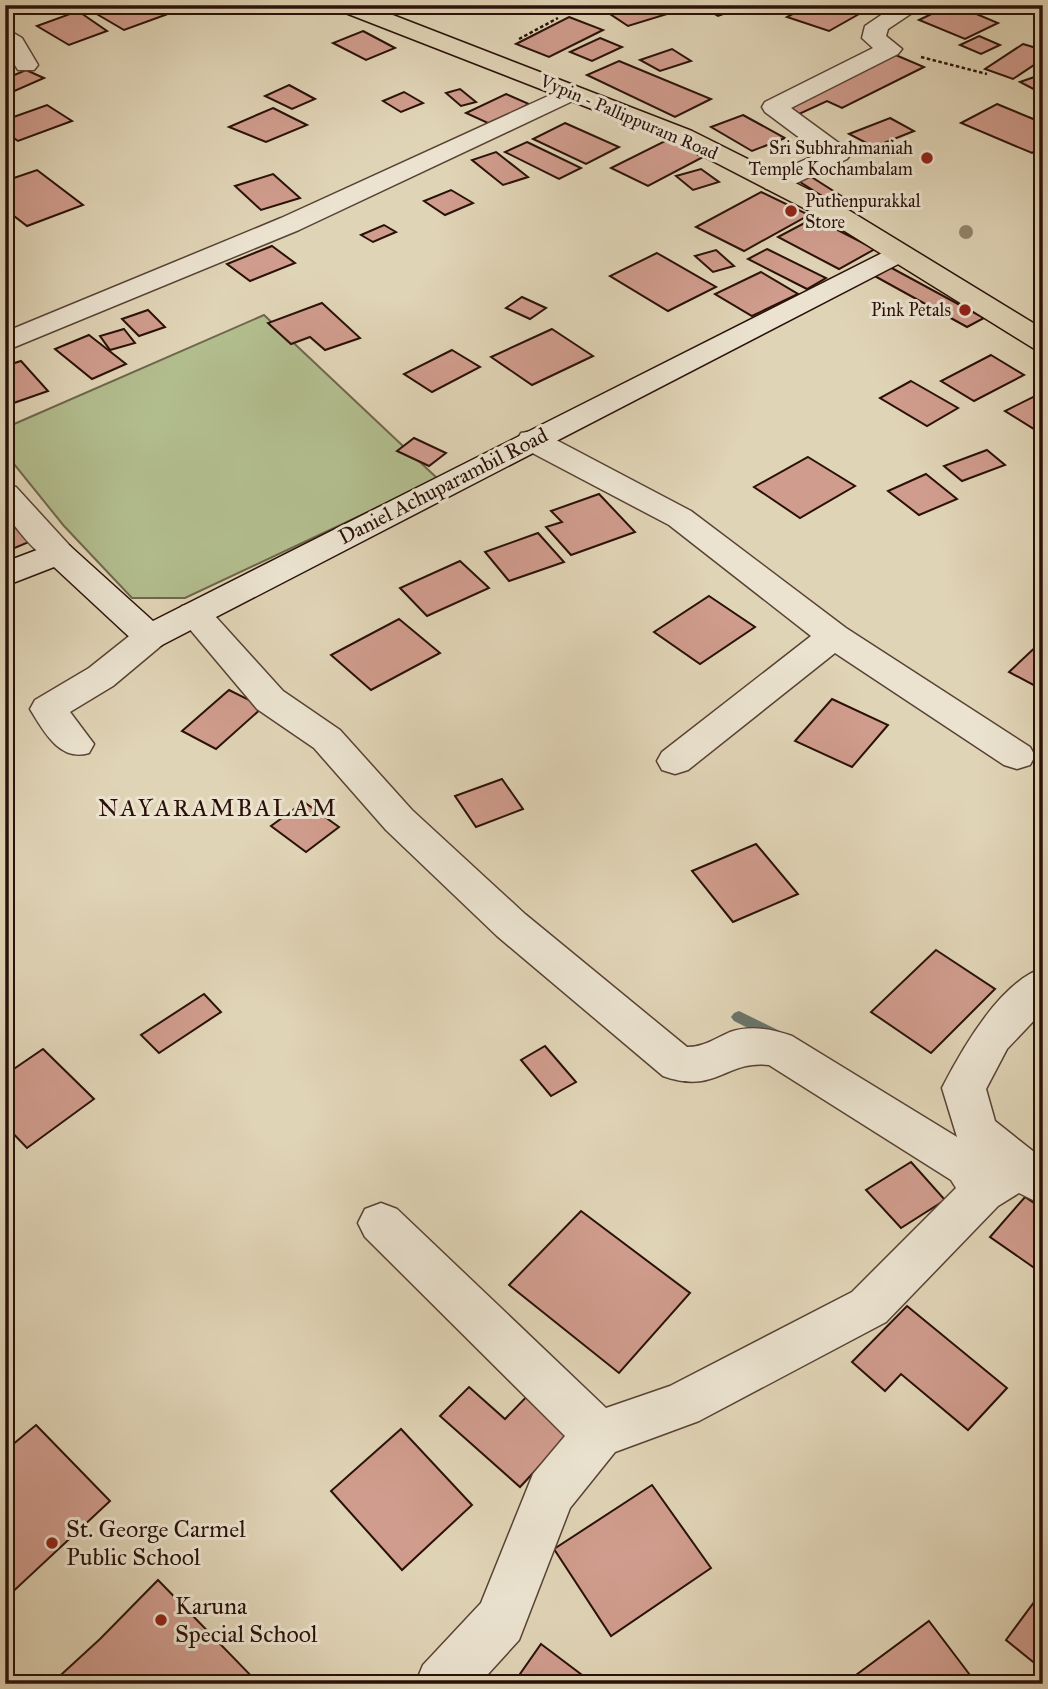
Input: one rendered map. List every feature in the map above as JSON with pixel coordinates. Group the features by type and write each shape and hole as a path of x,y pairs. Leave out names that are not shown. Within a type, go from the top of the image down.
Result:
{"main road":[{"name":"Vypin - Pallippuram Road","path":"346,5 683,136 836,214 1043,342"}],"street":[{"path":"775,183 838,154 774,107 890,49 874,38 877,26 914,5"},
{"path":"5,35 15,43 26,65"},
{"path":"5,342 290,224 570,93"},
{"name":"Daniel Achuparambil Road","path":"76,744 48,709 102,677 150,636 898,253"},
{"path":"532,440 680,518 834,636 1017,756"},
{"path":"5,494 58,553 150,636"},
{"path":"5,575 58,553"},
{"path":"194,614 270,700 327,739 399,820 501,916 678,1064 705,1065 744,1045 777,1048 967,1166 1016,1179"},
{"path":"676,761 834,636"},
{"path":"1016,1179 976,1131 964,1088 992,1037 1043,984"},
{"path":"442,1684 500,1621 551,1492 598,1434 682,1405 869,1307 1016,1179"},
{"path":"381,1223 598,1434"}],"path":[{"path":"890,49 987,74"}],"green space":[{"path":"264,315 438,479 185,598 132,598 64,526 5,453 5,428"}],"building":[{"path":"117,5 147,5 165,15 124,30 95,13"},
{"path":"639,5 667,5 677,11 628,26 610,14"},
{"path":"699,5 740,5 743,7 718,16"},
{"path":"809,5 875,5 829,31 787,17"},
{"path":"950,5 998,23 965,39 919,20"},
{"path":"78,11 107,31 69,45 37,26"},
{"path":"569,17 603,30 549,57 516,44"},
{"path":"363,31 395,48 366,60 333,43"},
{"path":"979,36 1000,45 981,54 960,45"},
{"path":"600,38 622,47 592,61 570,52"},
{"path":"1023,44 1043,50 1043,59 1013,79 985,69"},
{"path":"672,49 691,61 660,71 640,60"},
{"path":"891,53 924,67 842,108 827,101 797,115 780,107"},
{"path":"619,61 711,99 675,117 587,75"},
{"path":"26,70 44,78 10,93 5,91 5,79"},
{"path":"1043,74 1043,94 1020,82"},
{"path":"289,85 315,99 292,109 265,96"},
{"path":"460,89 476,102 461,106 446,93"},
{"path":"404,92 423,103 401,112 383,101"},
{"path":"506,94 529,104 490,124 466,113"},
{"path":"997,104 1043,123 1043,147 1032,153 961,123"},
{"path":"47,105 72,121 18,141 5,132 5,120"},
{"path":"273,108 307,125 266,142 229,127"},
{"path":"743,115 785,138 752,151 711,127"},
{"path":"890,118 914,131 874,147 849,134"},
{"path":"565,123 619,147 586,164 533,139"},
{"path":"667,140 703,157 648,186 611,168"},
{"path":"527,142 581,168 559,179 505,152"},
{"path":"496,152 528,177 503,185 472,160"},
{"path":"701,169 719,182 693,190 676,176"},
{"path":"37,170 83,205 27,226 5,209 5,181"},
{"path":"273,174 300,198 261,210 235,186"},
{"path":"810,176 849,201 836,205 797,180"},
{"path":"451,190 473,203 445,215 424,201"},
{"path":"761,192 809,215 744,251 696,227"},
{"path":"814,218 875,249 839,269 778,237"},
{"path":"384,225 396,232 373,242 361,235"},
{"path":"272,246 295,263 250,281 227,264"},
{"path":"767,249 826,278 807,289 748,259"},
{"path":"716,250 734,266 713,272 695,256"},
{"path":"657,253 716,287 668,311 610,276"},
{"path":"888,266 984,318 967,327 871,274"},
{"path":"761,272 798,294 752,316 715,294"},
{"path":"522,297 546,308 530,319 506,308"},
{"path":"322,303 360,338 325,350 310,337 291,344 268,323"},
{"path":"148,310 165,327 139,336 122,319"},
{"path":"124,329 135,343 110,350 100,336"},
{"path":"552,329 593,356 532,385 491,357"},
{"path":"89,335 126,364 92,379 55,349"},
{"path":"452,350 480,367 432,392 404,374"},
{"path":"991,355 1024,375 974,401 941,381"},
{"path":"21,361 48,391 5,406 5,366"},
{"path":"911,381 958,408 927,426 880,398"},
{"path":"1043,392 1043,425 1034,429 1005,411"},
{"path":"414,438 446,453 429,466 397,451"},
{"path":"987,450 1005,465 962,481 944,466"},
{"path":"808,457 855,486 800,518 754,487"},
{"path":"926,474 957,499 919,515 888,491"},
{"path":"599,494 635,532 571,555 546,527 562,522 551,511"},
{"path":"5,516 29,542 5,552"},
{"path":"538,533 564,562 509,581 485,552"},
{"path":"460,561 489,588 427,616 400,588"},
{"path":"709,596 755,627 700,664 654,632"},
{"path":"399,619 440,653 371,690 331,655"},
{"path":"1043,640 1043,690 1009,672"},
{"path":"229,690 263,707 216,749 182,731"},
{"path":"832,699 888,725 852,767 795,741"},
{"path":"502,779 523,809 476,827 455,796"},
{"path":"304,802 339,827 306,852 271,826"},
{"path":"756,844 798,894 733,922 692,871"},
{"path":"936,950 995,989 931,1053 871,1012"},
{"path":"204,994 221,1012 159,1053 141,1035"},
{"path":"545,1046 576,1082 551,1096 521,1060"},
{"path":"43,1049 94,1099 27,1148 5,1125 5,1075"},
{"path":"911,1162 945,1200 901,1228 866,1190"},
{"path":"1025,1197 1043,1209 1043,1274 990,1237"},
{"path":"581,1211 690,1293 619,1373 509,1285"},
{"path":"907,1306 1007,1388 968,1430 901,1374 885,1391 852,1362"},
{"path":"469,1387 505,1419 532,1391 575,1428 520,1487 440,1416"},
{"path":"36,1425 110,1501 5,1599 5,1451"},
{"path":"401,1429 472,1505 402,1570 331,1491"},
{"path":"652,1485 711,1568 611,1636 554,1549"},
{"path":"158,1580 259,1684 51,1684 100,1639"},
{"path":"1043,1590 1043,1670 1006,1640"},
{"path":"929,1621 976,1683 862,1684 856,1675"},
{"path":"541,1644 594,1684 513,1684"}],"waterway":[{"path":"739,1017 781,1038"}],"place":[{"name":"Sri Subhrahmaniah Temple Kochambalam","path":"927,158"},
{"name":"Puthenpurakkal Store","path":"791,211"},
{"name":"Pink Petals","path":"965,310"},
{"name":"St. George Carmel Public School","path":"52,1543"},
{"name":"Karuna Special School","path":"161,1620"}],"district":[{"name":"NAYARAMBALAM","path":"218,808"}]}
